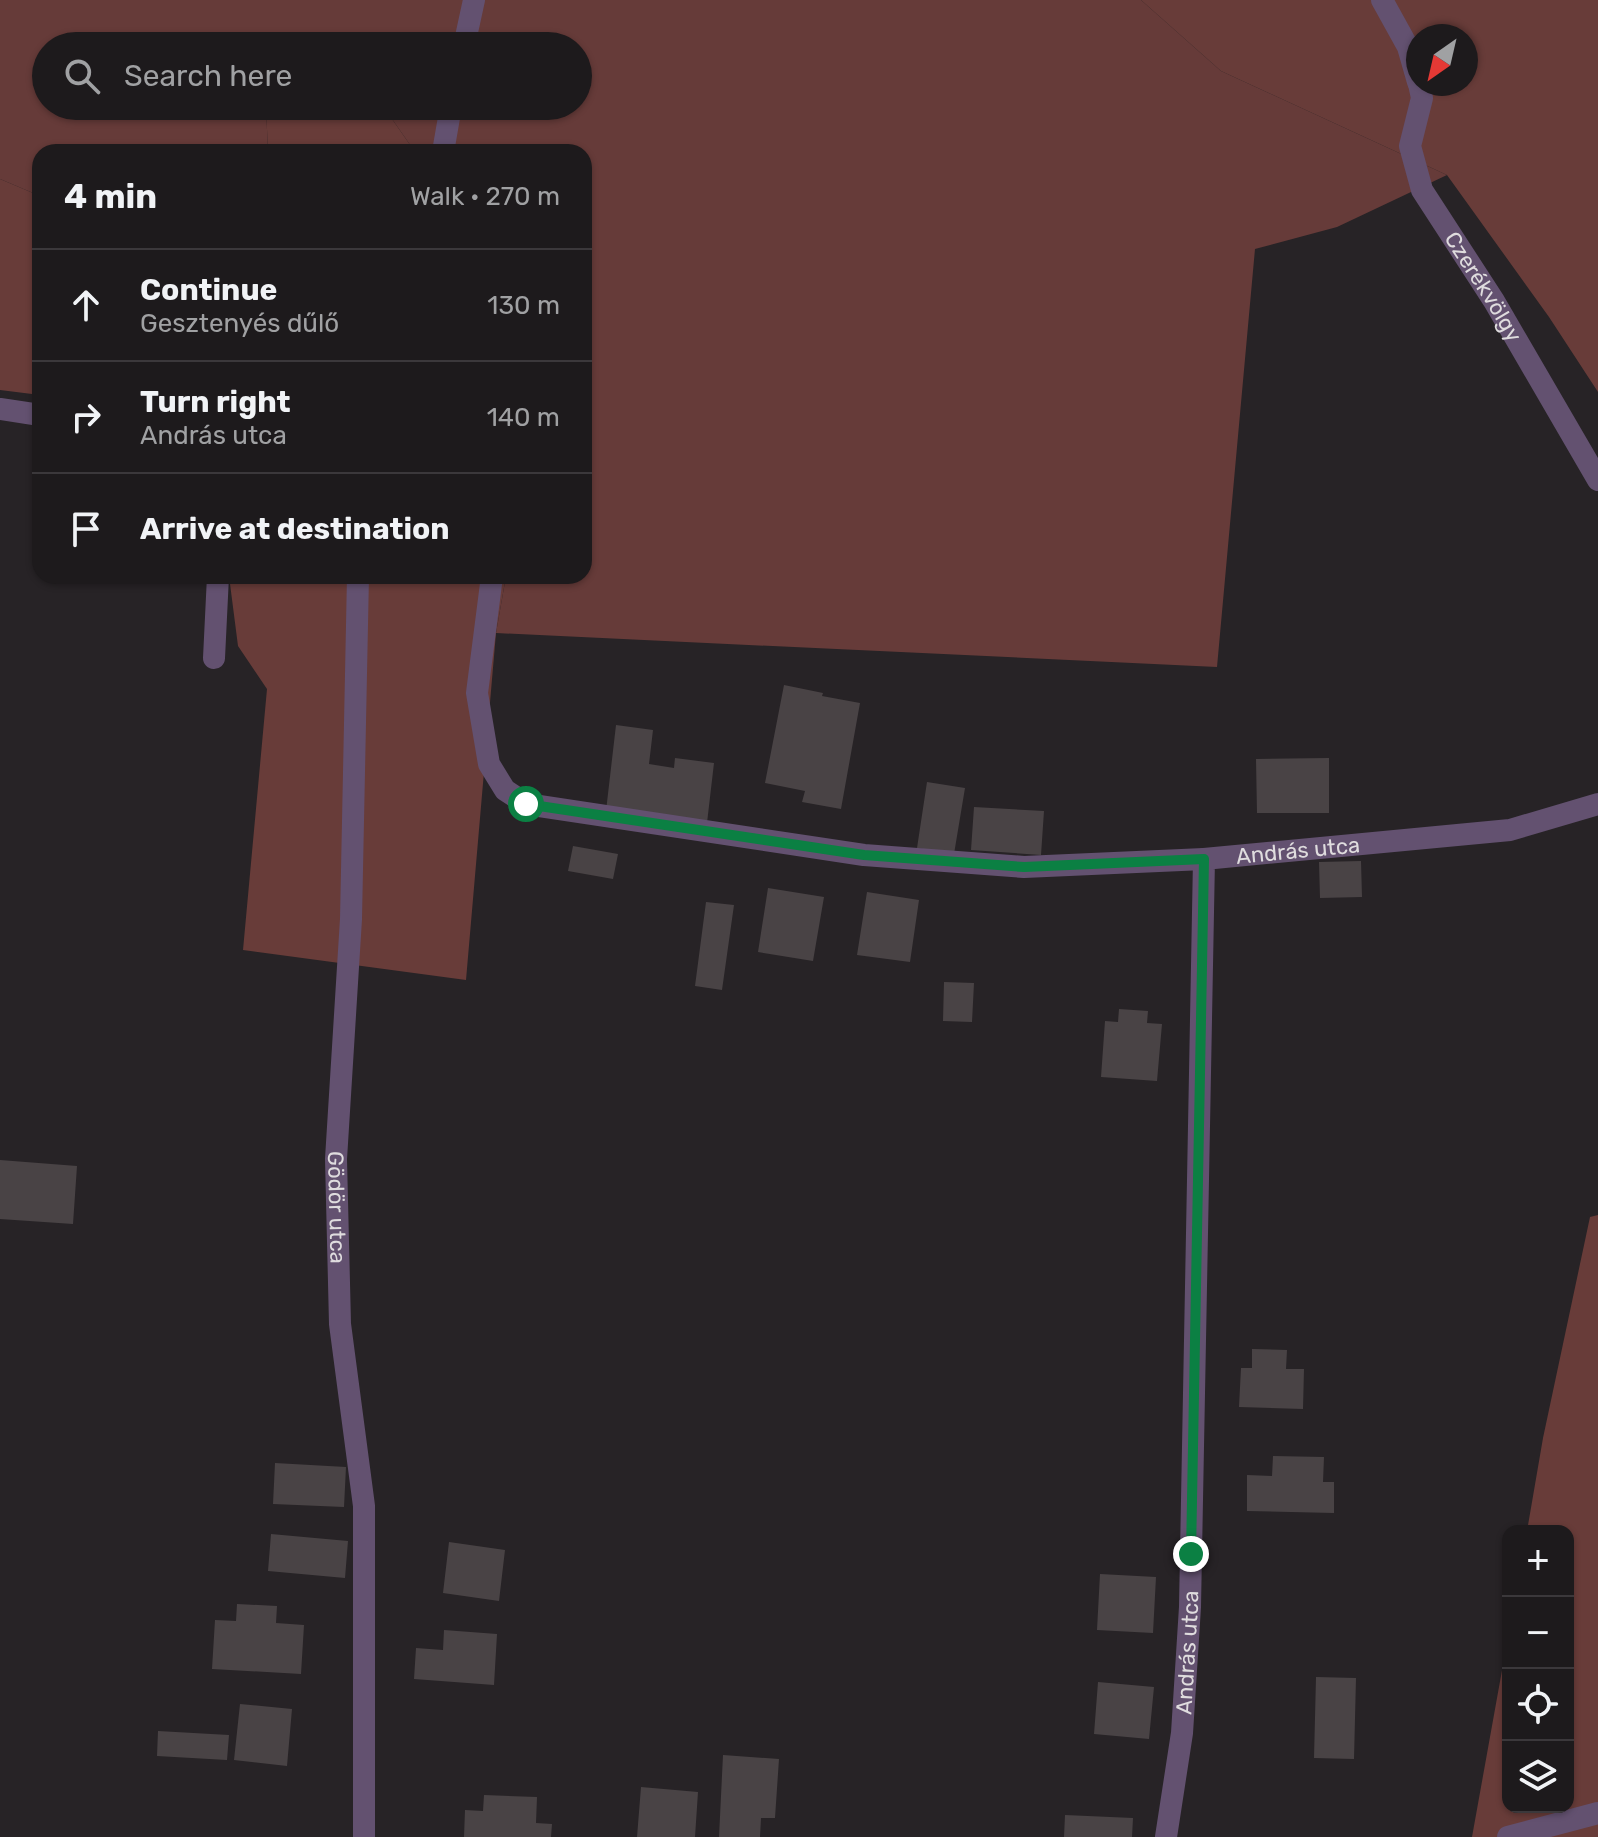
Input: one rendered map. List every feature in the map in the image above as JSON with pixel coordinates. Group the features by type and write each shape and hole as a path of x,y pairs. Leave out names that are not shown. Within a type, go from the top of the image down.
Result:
{"street":[{"path":"467,32 474,0"},
{"name":"Czerékvölgy","path":"1382,0 1406,43"},
{"name":"Czerékvölgy","path":"1421,96 1410,146 1422,190 1494,301 1598,480"},
{"path":"444,144 449,120"},
{"path":"0,409 32,414"},
{"path":"214,658 218,584"},
{"name":"Gödör utca","path":"358,584 351,919 336,1159 340,1324 364,1506 364,1837"},
{"path":"491,584 477,693 489,764 505,790 526,804 864,855 1024,867 1204,859"},
{"name":"András utca","path":"1166,1837 1182,1733 1190,1607 1204,859 1510,830 1598,804"},
{"path":"1508,1837 1598,1813"}],"shaded area":[{"path":"0,0 1141,0 1221,71 1447,175 1337,227 1255,249 1217,667 496,633 505,584 592,584 592,144 409,144 393,120 592,120 592,32 32,32 32,120 267,120 268,144 32,144 32,193 0,179"},
{"path":"1141,0 1598,0 1598,392 1549,317 1447,175 1221,71"},
{"path":"267,120 393,120 409,144 268,144"},
{"path":"0,179 32,193 32,394 0,390"},
{"path":"230,584 505,584 496,633 466,980 243,950 267,689 238,646"},
{"path":"1598,1215 1598,1837 1472,1837 1502,1670 1502,1813 1574,1813 1574,1525 1528,1525 1543,1438 1590,1217"}],"building":[{"path":"784,685 860,703 841,809 802,802 805,791 765,783"},
{"path":"616,725 653,730 649,764 674,768 675,758 714,763 707,823 606,811"},
{"path":"1329,758 1329,813 1257,813 1256,759"},
{"path":"927,782 965,788 954,854 917,848"},
{"path":"974,807 1044,811 1041,855 971,850"},
{"path":"573,846 618,854 613,879 568,871"},
{"path":"1361,861 1362,897 1320,898 1319,862"},
{"path":"768,888 824,897 813,961 758,952"},
{"path":"867,892 919,900 910,962 857,955"},
{"path":"706,902 734,905 722,990 695,986"},
{"path":"944,982 974,983 972,1022 943,1021"},
{"path":"1119,1009 1148,1011 1147,1023 1162,1024 1157,1081 1101,1077 1105,1021 1118,1022"},
{"path":"0,1160 77,1166 73,1224 0,1219"},
{"path":"1252,1349 1287,1350 1286,1369 1304,1369 1303,1409 1239,1407 1241,1368 1252,1368"},
{"path":"1273,1456 1324,1457 1323,1482 1334,1482 1334,1513 1247,1511 1247,1475 1272,1476"},
{"path":"275,1463 346,1467 344,1507 273,1504"},
{"path":"271,1534 348,1541 345,1578 268,1571"},
{"path":"449,1542 505,1550 499,1601 443,1593"},
{"path":"1100,1574 1156,1577 1153,1633 1097,1630"},
{"path":"237,1604 277,1606 276,1623 304,1625 301,1674 212,1669 215,1620 236,1621"},
{"path":"444,1630 497,1634 494,1685 414,1679 416,1648 443,1650"},
{"path":"1316,1677 1356,1678 1354,1759 1314,1758"},
{"path":"1098,1682 1154,1687 1149,1739 1094,1734"},
{"path":"240,1704 292,1709 287,1766 234,1760"},
{"path":"158,1731 229,1735 227,1760 157,1756"},
{"path":"723,1755 779,1759 775,1818 761,1818 760,1837 719,1837"},
{"path":"641,1787 698,1792 695,1837 637,1837"},
{"path":"484,1795 537,1797 536,1823 552,1824 551,1837 464,1837 465,1810 483,1811"},
{"path":"1065,1815 1133,1818 1132,1837 1064,1837"}],"route":[{"path":"526,804 864,855 1024,867 1204,859 1191,1554"}]}
